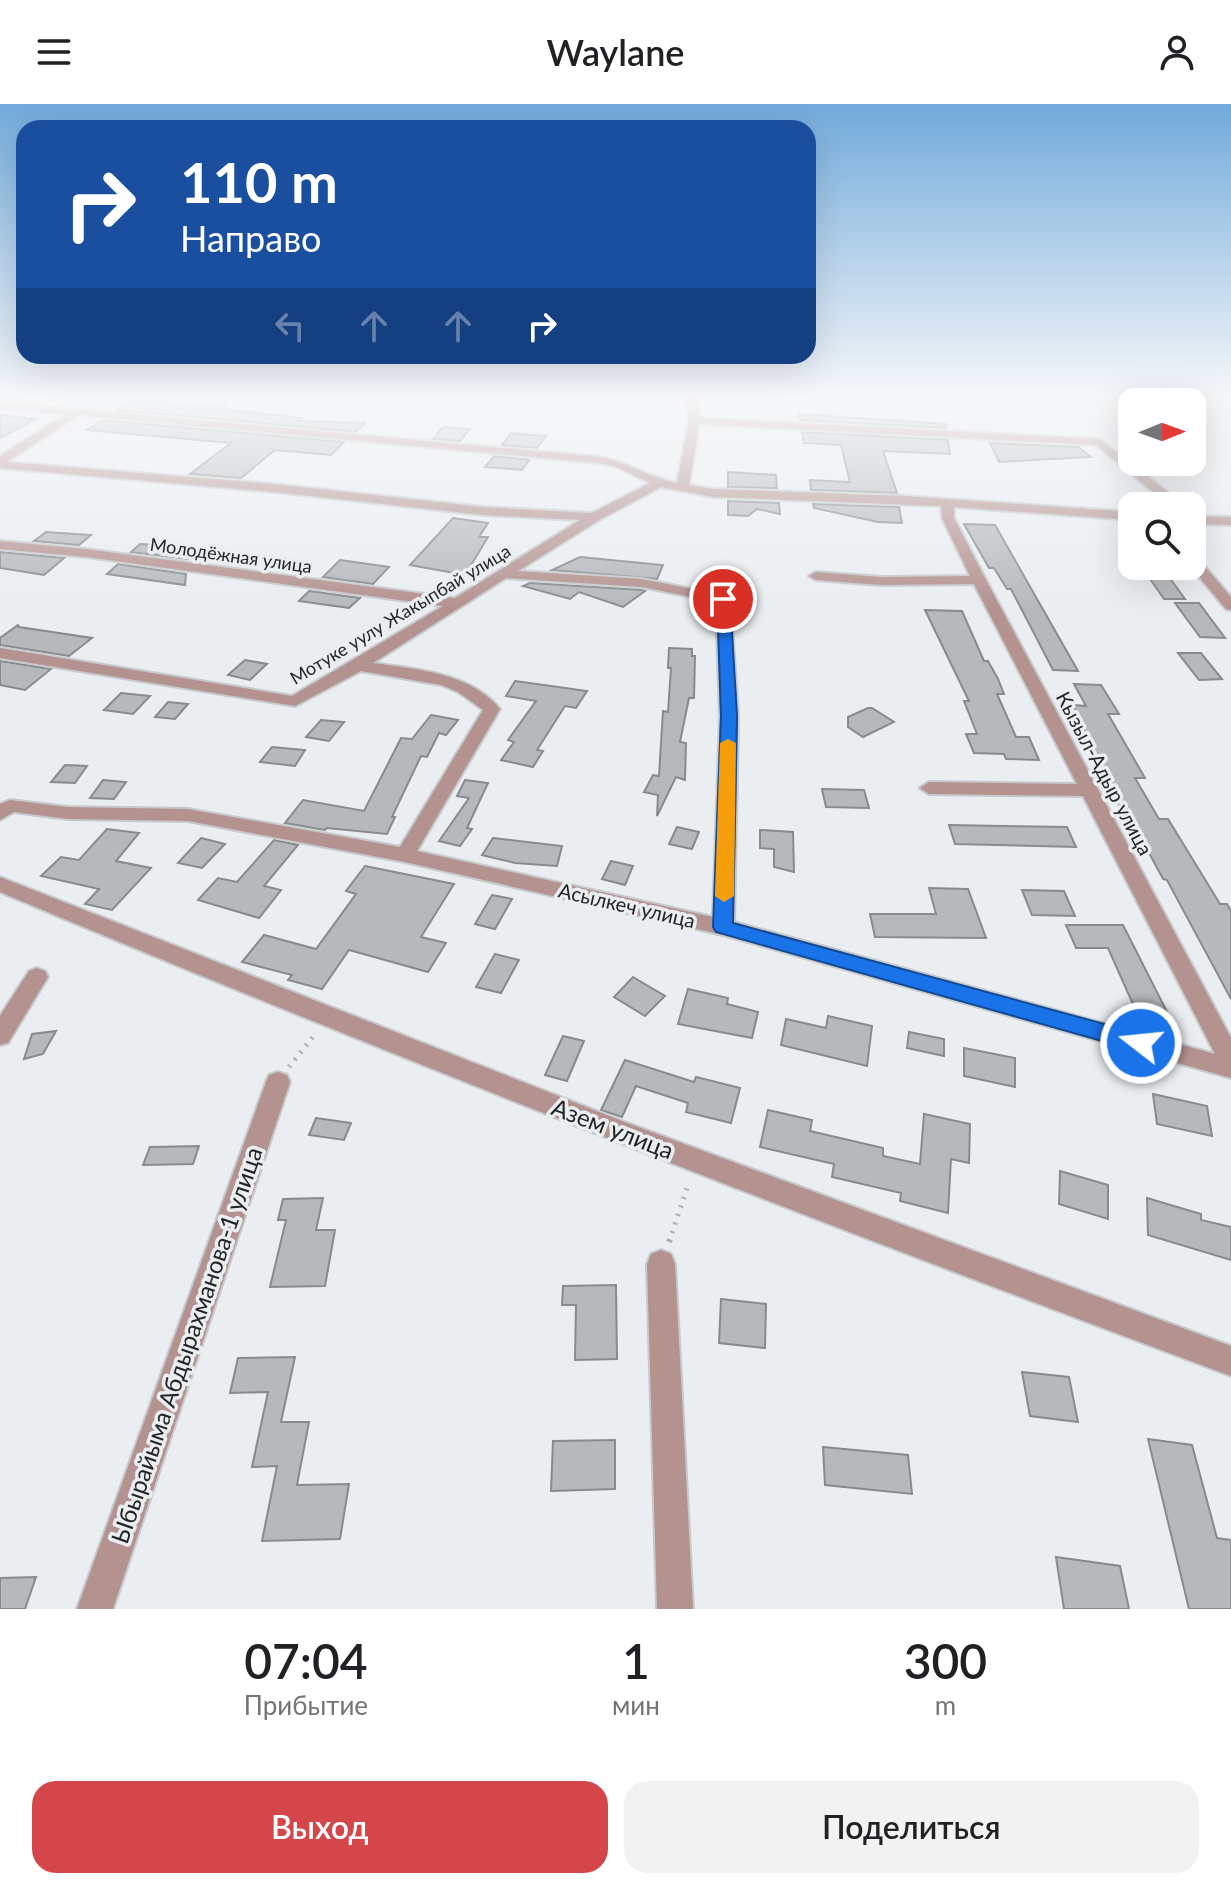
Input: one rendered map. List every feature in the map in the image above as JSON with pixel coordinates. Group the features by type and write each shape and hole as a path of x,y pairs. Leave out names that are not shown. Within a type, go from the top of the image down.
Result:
{"street":[{"path":"46,467 483,511 594,517"},
{"path":"627,467 659,483 682,489 1118,515"},
{"path":"682,489 686,467"},
{"path":"1130,467 1161,492"},
{"name":"Мотуке уулу Жакыпбай улица","path":"0,653 295,701 358,666 594,517 659,483"},
{"name":"Кызыл-Адыр улица","path":"947,503 948,518 979,580 1231,1061"},
{"path":"1206,520 1231,521"},
{"name":"Молодёжная улица","path":"0,545 86,553 456,603"},
{"path":"504,574 697,591 723,599 729,716 723,927"},
{"path":"816,576 881,581 979,580"},
{"path":"1206,577 1231,606"},
{"path":"358,666 435,678 477,693 492,709 405,855"},
{"path":"929,788 1090,790"},
{"name":"Асылкеч улица","path":"5,810 188,815 405,855 723,927 1231,1068"},
{"name":"Азем улица","path":"0,884 328,1018 697,1161 1231,1361"},
{"path":"0,1036 37,977"},
{"name":"Ыбырайыма Абдырахманова-1 улица","path":"95,1609 278,1082"},
{"path":"661,1264 675,1609"}],"path":[{"path":"278,1082 328,1018"},
{"path":"661,1264 697,1161"}],"building":[{"path":"199,467 254,467 241,478 190,474"},
{"path":"488,467 524,467 522,470"},
{"path":"846,467 888,467 897,493 811,490 810,480 850,482"},
{"path":"728,472 776,475 777,488 728,487"},
{"path":"728,501 779,503 780,514 757,509 748,516 728,515"},
{"path":"813,504 899,507 902,523 878,522 814,508"},
{"path":"453,518 488,523 479,537 488,537 465,575 410,565"},
{"path":"964,524 995,525 1078,671 1053,670 1011,589 1007,589 994,568 989,568"},
{"path":"46,532 91,535 79,545 34,541"},
{"path":"140,544 189,547 188,559 131,552"},
{"path":"0,552 64,558 44,575 0,568"},
{"path":"580,557 663,565 657,579 552,570"},
{"path":"340,560 389,567 373,584 323,577"},
{"path":"118,564 186,574 185,585 107,574"},
{"path":"1151,580 1171,580 1185,599 1164,599"},
{"path":"530,583 645,591 623,607 579,592 570,599 523,586"},
{"path":"309,591 360,598 349,608 299,601"},
{"path":"1175,603 1199,603 1225,638 1200,637"},
{"path":"925,610 962,611 984,661 988,661 998,679 1004,694 997,694 1016,737 1029,737 1039,760 1006,759 1004,754 974,753 966,734 977,734 964,701 969,701"},
{"path":"18,625 92,638 69,656 0,645 0,638"},
{"path":"669,648 692,649 692,656 695,656 694,698 689,698 680,742 686,743 685,780 676,777 657,816 658,795 644,792 653,775 659,776 663,711 668,712"},
{"path":"1178,653 1201,653 1222,679 1199,680"},
{"path":"245,660 267,664 250,680 228,675"},
{"path":"0,661 51,669 25,690 0,685"},
{"path":"515,681 587,691 576,708 565,706 537,750 543,751 533,767 501,760 514,742 508,740 536,701 506,696"},
{"path":"1074,684 1101,685 1119,714 1108,714 1145,778 1135,778 1159,819 1168,819 1220,904 1227,904 1231,911 1231,999 1167,880 1163,879 1097,764 1101,764 1073,705 1086,706"},
{"path":"121,693 150,696 133,714 104,710"},
{"path":"168,702 188,704 175,719 155,717"},
{"path":"868,708 894,722 863,737 848,727 848,717"},
{"path":"431,715 458,720 446,735 439,733 427,757 421,756 387,834 325,830 285,823 303,800 364,811 401,738 412,739"},
{"path":"321,720 344,722 329,741 306,737"},
{"path":"272,747 305,750 295,766 260,762"},
{"path":"65,765 87,766 75,783 51,782"},
{"path":"103,780 126,782 114,799 90,798"},
{"path":"465,780 488,783 467,828 472,829 460,846 439,841 469,798 457,796"},
{"path":"822,789 864,790 869,808 826,807"},
{"path":"949,825 1067,827 1076,847 955,844"},
{"path":"677,827 699,832 692,849 669,844"},
{"path":"107,829 139,833 116,861 151,868 112,910 85,904 99,889 41,876 61,857 79,860"},
{"path":"760,830 793,832 794,872 774,867 774,849 760,848"},
{"path":"201,838 225,844 202,868 178,863"},
{"path":"493,838 562,846 557,866 515,863 482,855"},
{"path":"274,840 298,845 264,886 281,890 259,918 198,900 218,878 237,882"},
{"path":"611,861 633,866 625,885 602,879"},
{"path":"365,866 454,884 421,937 446,943 428,972 349,950 322,989 288,980 292,975 242,962 264,935 316,949 356,894 346,891"},
{"path":"929,888 968,889 986,938 875,937 870,914 936,914"},
{"path":"1022,890 1064,891 1075,916 1032,915"},
{"path":"492,895 512,899 495,929 475,924"},
{"path":"1066,925 1123,925 1167,1012 1136,1011 1108,948 1076,948"},
{"path":"495,954 519,960 501,993 476,987"},
{"path":"633,977 665,996 645,1016 614,997"},
{"path":"688,989 728,998 727,1004 758,1012 752,1038 678,1024"},
{"path":"828,1016 872,1026 867,1066 781,1045 786,1019 826,1028"},
{"path":"56,1031 43,1054 24,1059 32,1034"},
{"path":"909,1032 944,1039 944,1056 907,1048"},
{"path":"563,1036 584,1041 567,1081 545,1075"},
{"path":"964,1048 1015,1058 1015,1087 964,1076"},
{"path":"625,1060 694,1082 696,1077 740,1088 731,1123 686,1112 688,1103 636,1086 622,1117 601,1110"},
{"path":"1153,1094 1207,1106 1212,1136 1157,1124"},
{"path":"768,1110 812,1120 810,1131 883,1148 883,1156 920,1164 924,1114 970,1124 969,1163 951,1159 948,1213 900,1201 901,1193 832,1177 834,1164 760,1147"},
{"path":"316,1118 351,1123 344,1140 309,1135"},
{"path":"199,1146 193,1164 143,1165 150,1147"},
{"path":"1060,1171 1108,1185 1108,1219 1059,1204"},
{"path":"323,1198 316,1230 335,1230 325,1286 270,1287 286,1220 278,1220 283,1199"},
{"path":"1147,1198 1201,1214 1201,1220 1231,1227 1231,1260 1148,1235"},
{"path":"616,1285 617,1359 575,1360 576,1305 562,1305 563,1286"},
{"path":"721,1299 766,1304 765,1348 719,1343"},
{"path":"295,1357 281,1422 309,1422 297,1485 349,1484 340,1539 262,1541 277,1466 252,1467 268,1392 230,1393 238,1358"},
{"path":"1022,1372 1069,1377 1078,1422 1030,1416"},
{"path":"1148,1439 1192,1445 1217,1538 1231,1540 1231,1609 1189,1609"},
{"path":"615,1440 615,1489 551,1491 553,1441"},
{"path":"823,1447 908,1455 912,1494 825,1485"},
{"path":"1056,1557 1120,1566 1129,1609 1064,1609"},
{"path":"36,1577 25,1609 0,1609 0,1578"}],"slow traffic":[{"path":"724,896 728,743"}],"route":[{"path":"723,599 729,716 723,927 1141,1043"}]}
